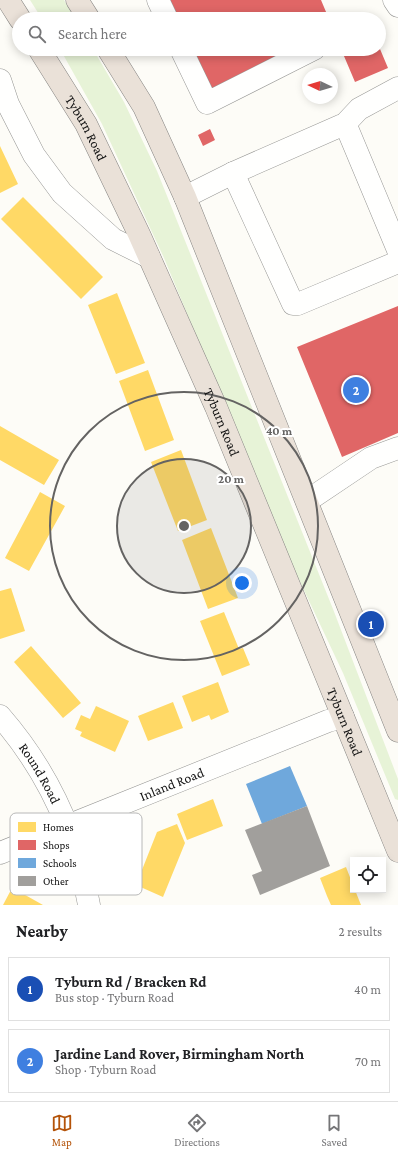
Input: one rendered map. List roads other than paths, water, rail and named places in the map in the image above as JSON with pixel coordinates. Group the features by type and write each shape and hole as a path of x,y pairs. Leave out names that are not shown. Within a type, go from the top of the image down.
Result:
{"highway":[{"path":"8,0 16,12"},
{"path":"77,0 85,12"},
{"name":"Tyburn Road","path":"43,56 86,124 149,257 216,407 343,717 396,838"},
{"path":"112,56 144,107 185,197 398,731"}],"street":[{"path":"158,0 164,12"},
{"path":"394,0 398,6"},
{"path":"184,56 207,103 300,56"},
{"path":"0,80 8,104 34,155 62,193 113,238 149,257"},
{"path":"185,197 233,173 344,125 360,109 398,88"},
{"path":"344,125 398,250"},
{"path":"233,173 293,304 298,304 398,262"},
{"path":"307,501 371,458 398,448"},
{"name":"Round Road","path":"0,716 24,746 44,777 61,813"},
{"name":"Inland Road","path":"99,813 328,720 343,717"},
{"name":"Inland Road","path":"0,853 10,849"},
{"name":"Round Road","path":"87,895 89,905"}],"place":[{"name":"Jardine Land Rover, Birmingham North","path":"356,390"},
{"name":"Tyburn Rd / Bracken Rd","path":"371,624"}]}
